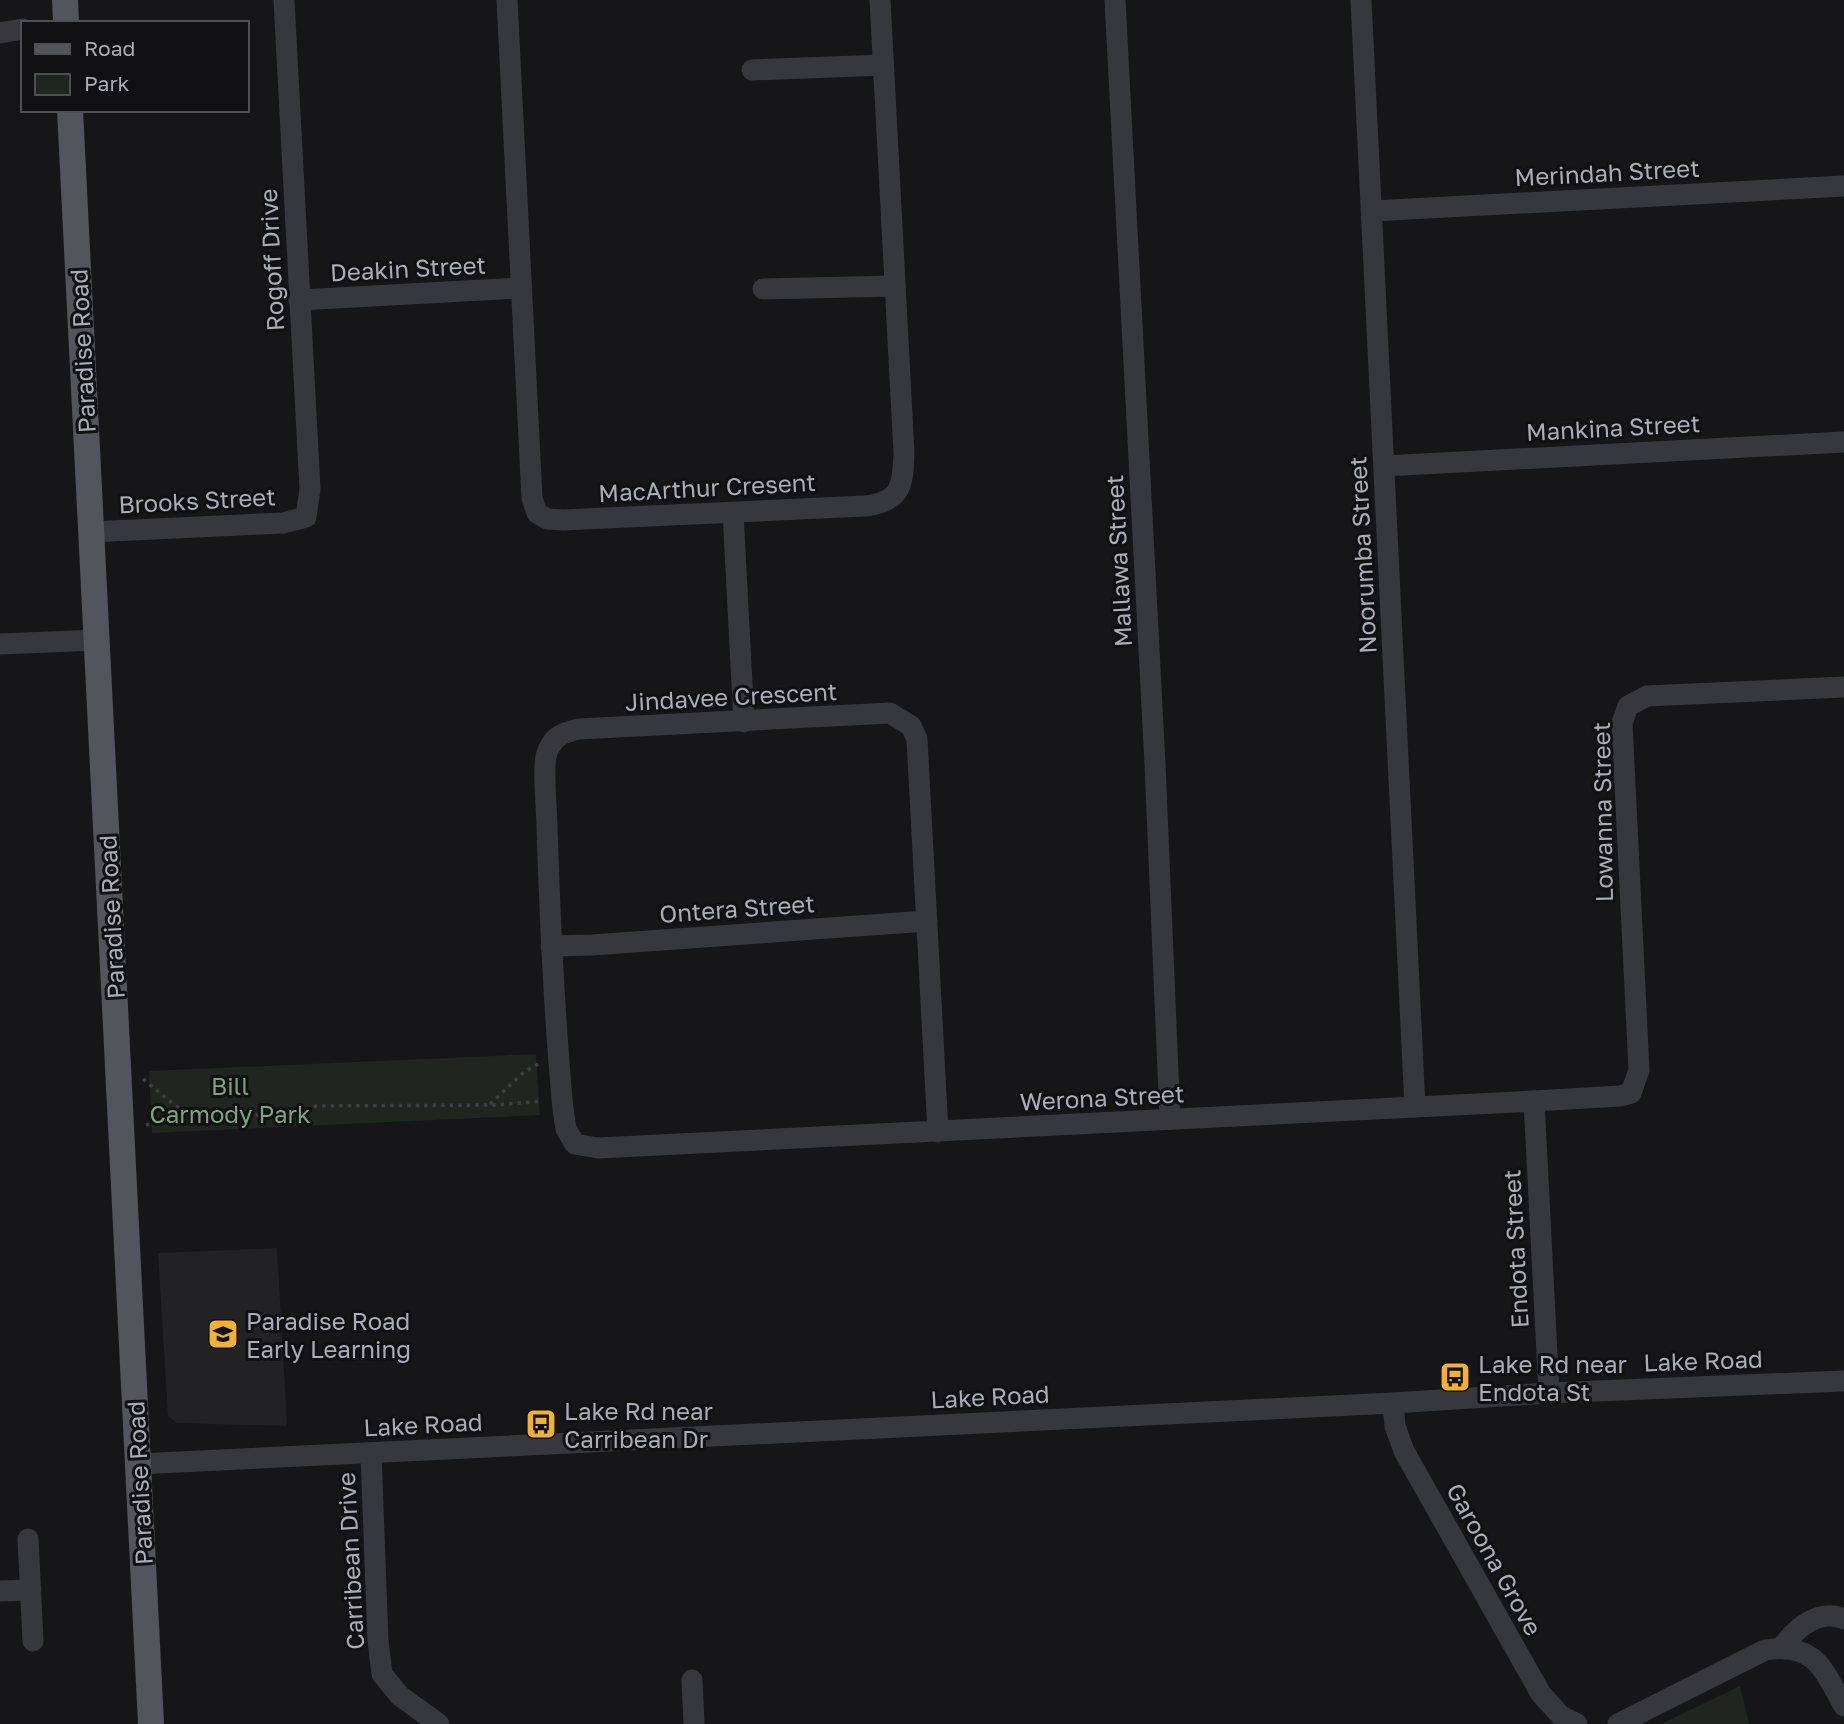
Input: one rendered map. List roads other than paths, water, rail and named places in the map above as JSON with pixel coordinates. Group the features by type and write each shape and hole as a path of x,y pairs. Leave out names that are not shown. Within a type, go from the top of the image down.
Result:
{"main road":[{"path":"65,0 66,21"},
{"name":"Paradise Road","path":"70,112 151,1724"}],"street":[{"name":"Rogoff Drive","path":"285,0 310,489 306,517"},
{"name":"MacArthur Cresent","path":"507,0 530,481 537,513 547,519 563,520 875,505 895,496 904,474 904,453 880,0"},
{"name":"Mallawa Street","path":"1115,0 1171,1119"},
{"name":"Noorumba Street","path":"1361,0 1415,1107"},
{"path":"0,33 21,29"},
{"path":"752,70 883,65"},
{"name":"Merindah Street","path":"1372,211 1844,186"},
{"path":"764,289 895,286"},
{"name":"Deakin Street","path":"299,300 520,288"},
{"name":"Mankina Street","path":"1384,466 1844,442"},
{"path":"733,513 744,722"},
{"name":"Brooks Street","path":"90,532 283,523 306,517"},
{"path":"0,645 97,640"},
{"name":"Lowanna Street","path":"1631,1093 1639,1070 1622,723 1628,706 1647,696 1844,687"},
{"name":"Jindavee Crescent","path":"576,1144 566,1129 563,1108 551,946 545,756 554,738 579,729 890,713 911,726 917,738 938,1132"},
{"name":"Ontera Street","path":"551,946 927,921"},
{"name":"Werona Street","path":"576,1144 598,1148 938,1132 1534,1101 1631,1093"},
{"name":"Endota Street","path":"1534,1101 1549,1393"},
{"name":"Lake Road","path":"138,1464 1393,1403 1549,1393 1844,1381"},
{"name":"Garoona Grove","path":"1393,1403 1395,1426 1404,1451 1541,1694 1561,1716 1577,1724"},
{"name":"Carribean Drive","path":"371,1453 378,1641 382,1674 400,1696 439,1724"},
{"path":"28,1539 33,1640"},
{"path":"0,1591 31,1590"},
{"path":"1782,1647 1794,1631 1817,1618 1837,1616 1844,1619"},
{"path":"1618,1724 1765,1650 1782,1647 1806,1652 1819,1663 1836,1671 1844,1706"},
{"path":"692,1680 694,1724"}],"place":[{"name":"Paradise Road Early Learning","path":"223,1334"},
{"name":"Lake Rd near Endota St","path":"1455,1377"},
{"name":"Lake Rd near Carribean Dr","path":"541,1424"}],"park label":[{"name":"Bill Carmody Park","path":"230,1099"}]}
